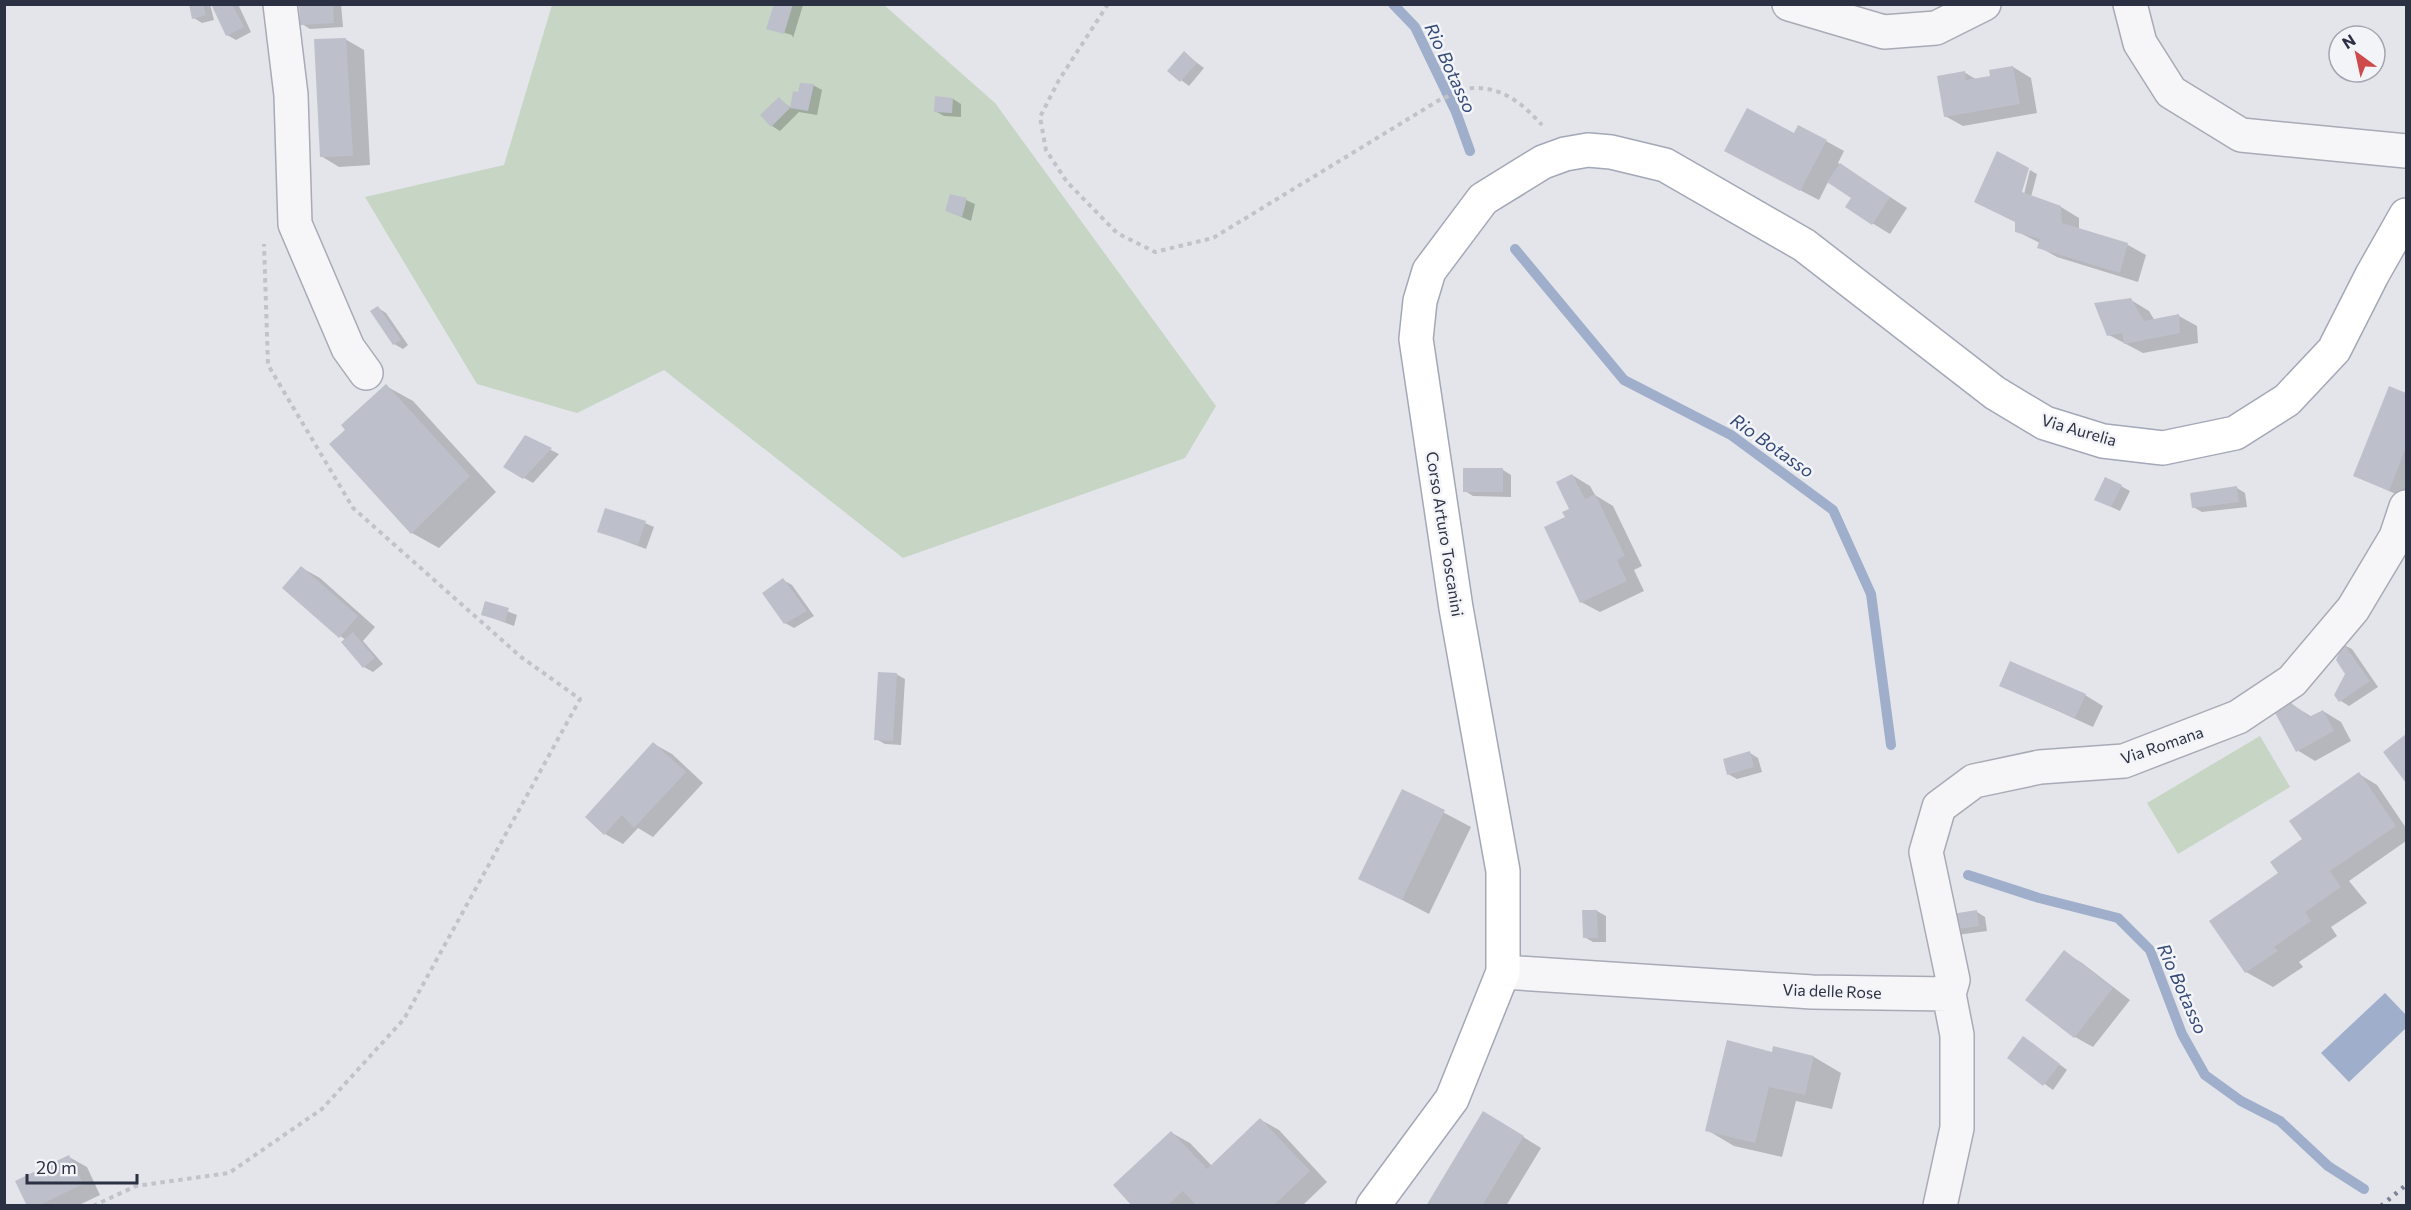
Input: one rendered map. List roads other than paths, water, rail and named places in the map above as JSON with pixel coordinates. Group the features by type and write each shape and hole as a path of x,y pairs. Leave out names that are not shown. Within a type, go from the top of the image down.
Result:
{"main road":[{"name":"Corso Arturo Toscanini","path":"1373,1206 1452,1099 1503,972 1503,871 1456,608 1416,339 1420,301 1430,271 1483,199 1543,162 1565,154 1588,150 1611,152 1665,165 1804,245"},
{"name":"Via Aurelia","path":"1804,245 1995,393 2045,423 2103,441 2163,448 2235,433 2287,400 2334,351 2372,274 2406,215"}],"street":[{"path":"280,4 291,95 295,224 348,348 366,373"},
{"path":"1789,4 1884,32 1936,28 1984,4"},
{"path":"2130,4 2140,43 2171,92 2241,135 2406,151"},
{"name":"Via Romana","path":"1949,994 1953,980 1926,852 1939,807 1974,782 2040,767 2124,761 2238,717 2292,681 2353,609 2396,537 2406,507"},
{"name":"Via delle Rose","path":"1503,972 1812,992 1949,994"},
{"path":"1940,1206 1957,1128 1957,1035 1949,994"}],"water":[{"path":"2385,993 2406,1015 2406,1028 2349,1082 2321,1053"}],"waterway":[{"name":"Rio Botasso","path":"1393,4 1415,27 1456,112 1470,151"},
{"name":"Rio Botasso","path":"1515,249 1624,380 1731,435 1833,510 1871,594 1891,745"},
{"name":"Rio Botasso","path":"1968,875 2039,898 2118,918 2150,950 2182,1034 2205,1075 2241,1101 2280,1121 2328,1166 2364,1189"}],"railway":[{"path":"2381,1206 2406,1185"}]}
